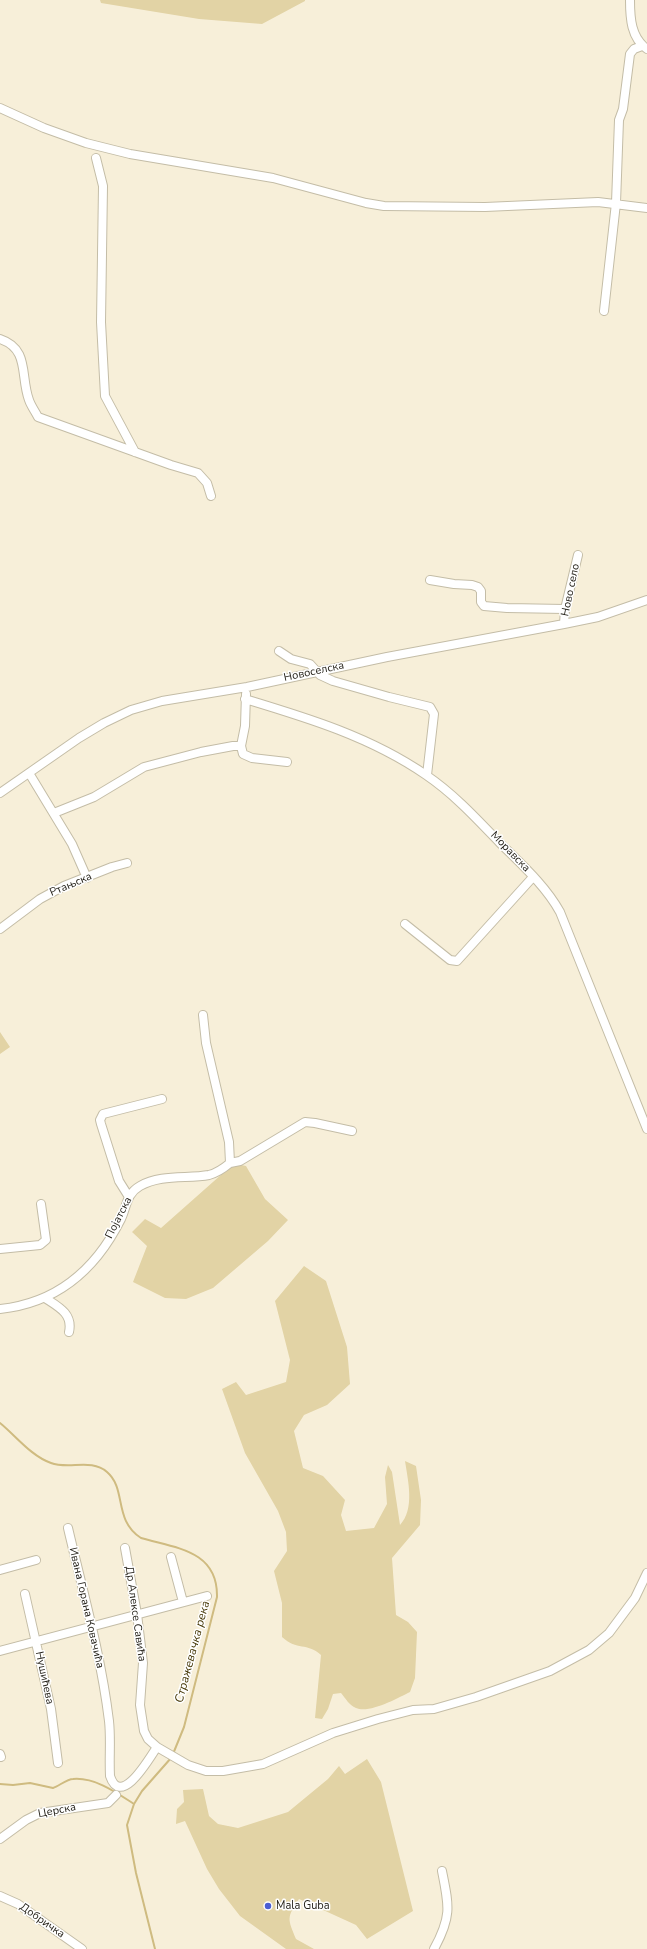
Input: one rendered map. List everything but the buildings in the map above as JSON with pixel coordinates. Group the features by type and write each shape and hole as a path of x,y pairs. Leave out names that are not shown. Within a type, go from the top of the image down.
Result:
{"street":[{"path":"604,311 616,203 619,120 623,109 630,54 634,49 644,47 633,32 630,0"},
{"path":"0,108 44,128 116,150 273,178 366,203 384,206 485,207 598,202 647,208"},
{"path":"96,158 103,186 101,322 106,396 135,452"},
{"path":"0,339 8,342 21,355 29,400 38,417 198,473 207,483 211,496"},
{"name":"Ново село","path":"564,624 565,609 578,555"},
{"path":"430,580 475,586 481,591 481,603 484,606 565,609"},
{"name":"Новоселска","path":"0,793 78,738 104,722 131,710 162,701 246,687 387,656 598,617 647,600"},
{"path":"279,651 291,659 310,664 316,672 333,681 360,690 430,707 434,714 427,775"},
{"path":"246,687 245,726 241,746 246,756 287,762"},
{"name":"Моравска","path":"245,698 326,723 360,737 427,775 467,808 533,877 552,899 560,912 647,1129"},
{"path":"54,813 94,797 144,767 201,752 241,746"},
{"path":"29,773 80,859 87,878"},
{"name":"Ртањска","path":"0,929 40,899 64,886 112,867 128,863"},
{"path":"405,924 450,960 457,961 533,877"},
{"path":"203,1015 208,1050 229,1142 230,1163"},
{"path":"129,1197 119,1181 101,1124 101,1116 103,1114 162,1100"},
{"name":"Појатска","path":"0,1309 29,1304 45,1298 80,1275 101,1252 121,1218 129,1197 140,1186 179,1177 192,1177 210,1174 230,1163 240,1161 305,1122 352,1131"},
{"path":"0,1249 40,1245 46,1240 41,1204"},
{"path":"45,1298 57,1305 68,1315 71,1320 70,1332"},
{"name":"Ивана Горана Ковачића","path":"68,1528 93,1625 109,1722 110,1776 117,1788"},
{"name":"Др Алексе Савића","path":"125,1548 137,1614 143,1668 141,1713 144,1731 148,1739 156,1747"},
{"path":"171,1557 183,1602"},
{"path":"0,1570 36,1560"},
{"path":"156,1747 175,1758 206,1771 223,1771 263,1764 333,1733 413,1710 434,1709 476,1697 550,1671 589,1650 609,1633 634,1598 647,1573"},
{"name":"Нушићева","path":"25,1594 37,1640 53,1720 58,1763"},
{"path":"0,1650 207,1596"},
{"name":"Церска","path":"0,1839 26,1820 40,1813 108,1803 117,1788 129,1782 142,1771 156,1747"},
{"path":"434,1949 443,1929 448,1909 448,1899 442,1871"},
{"name":"Добричка","path":"0,1896 18,1904 82,1949"}],"shaded area":[{"path":"100,0 305,1 262,24 199,19 101,3"},
{"path":"0,1032 10,1047 0,1054"},
{"path":"236,1164 246,1166 265,1199 288,1220 268,1241 213,1288 186,1299 165,1298 133,1282 147,1246 132,1232 145,1219 161,1228 222,1174"},
{"path":"304,1266 326,1281 347,1347 350,1384 327,1405 304,1415 294,1431 303,1468 323,1476 345,1500 341,1515 346,1531 374,1528 387,1504 385,1477 388,1465 392,1472 400,1525 408,1511 409,1503 409,1486 405,1461 416,1466 421,1500 420,1525 392,1558 396,1615 408,1622 417,1632 415,1678 410,1692 368,1709 356,1708 348,1702 341,1693 333,1694 328,1709 322,1719 315,1718 321,1655 311,1649 292,1644 282,1637 282,1603 274,1571 287,1551 286,1532 278,1511 245,1453 222,1389 236,1382 246,1395 286,1382 290,1360 275,1301"},
{"path":"367,1759 381,1782 413,1911 367,1939 356,1925 299,1899 290,1915 291,1927 296,1939 314,1949 286,1949 240,1916 219,1889 207,1869 185,1821 176,1824 177,1809 184,1802 183,1790 203,1789 209,1816 218,1824 238,1828 288,1812 328,1779 339,1766 345,1774"}],"waterway":[{"name":"Стражевачка река","path":"0,1423 30,1451 44,1460 58,1465 94,1466 107,1472 117,1487 123,1514 132,1531 141,1538 192,1554 202,1560 210,1569 215,1581 217,1597 184,1727 173,1754"},
{"name":"Стражевачка река","path":"155,1949 136,1873 127,1825 134,1804 142,1791 171,1758"},
{"path":"0,1784 13,1785 30,1783 53,1788 71,1779 81,1779 97,1783 134,1804"}],"place":[{"name":"Mala Guba","path":"268,1906"}]}
